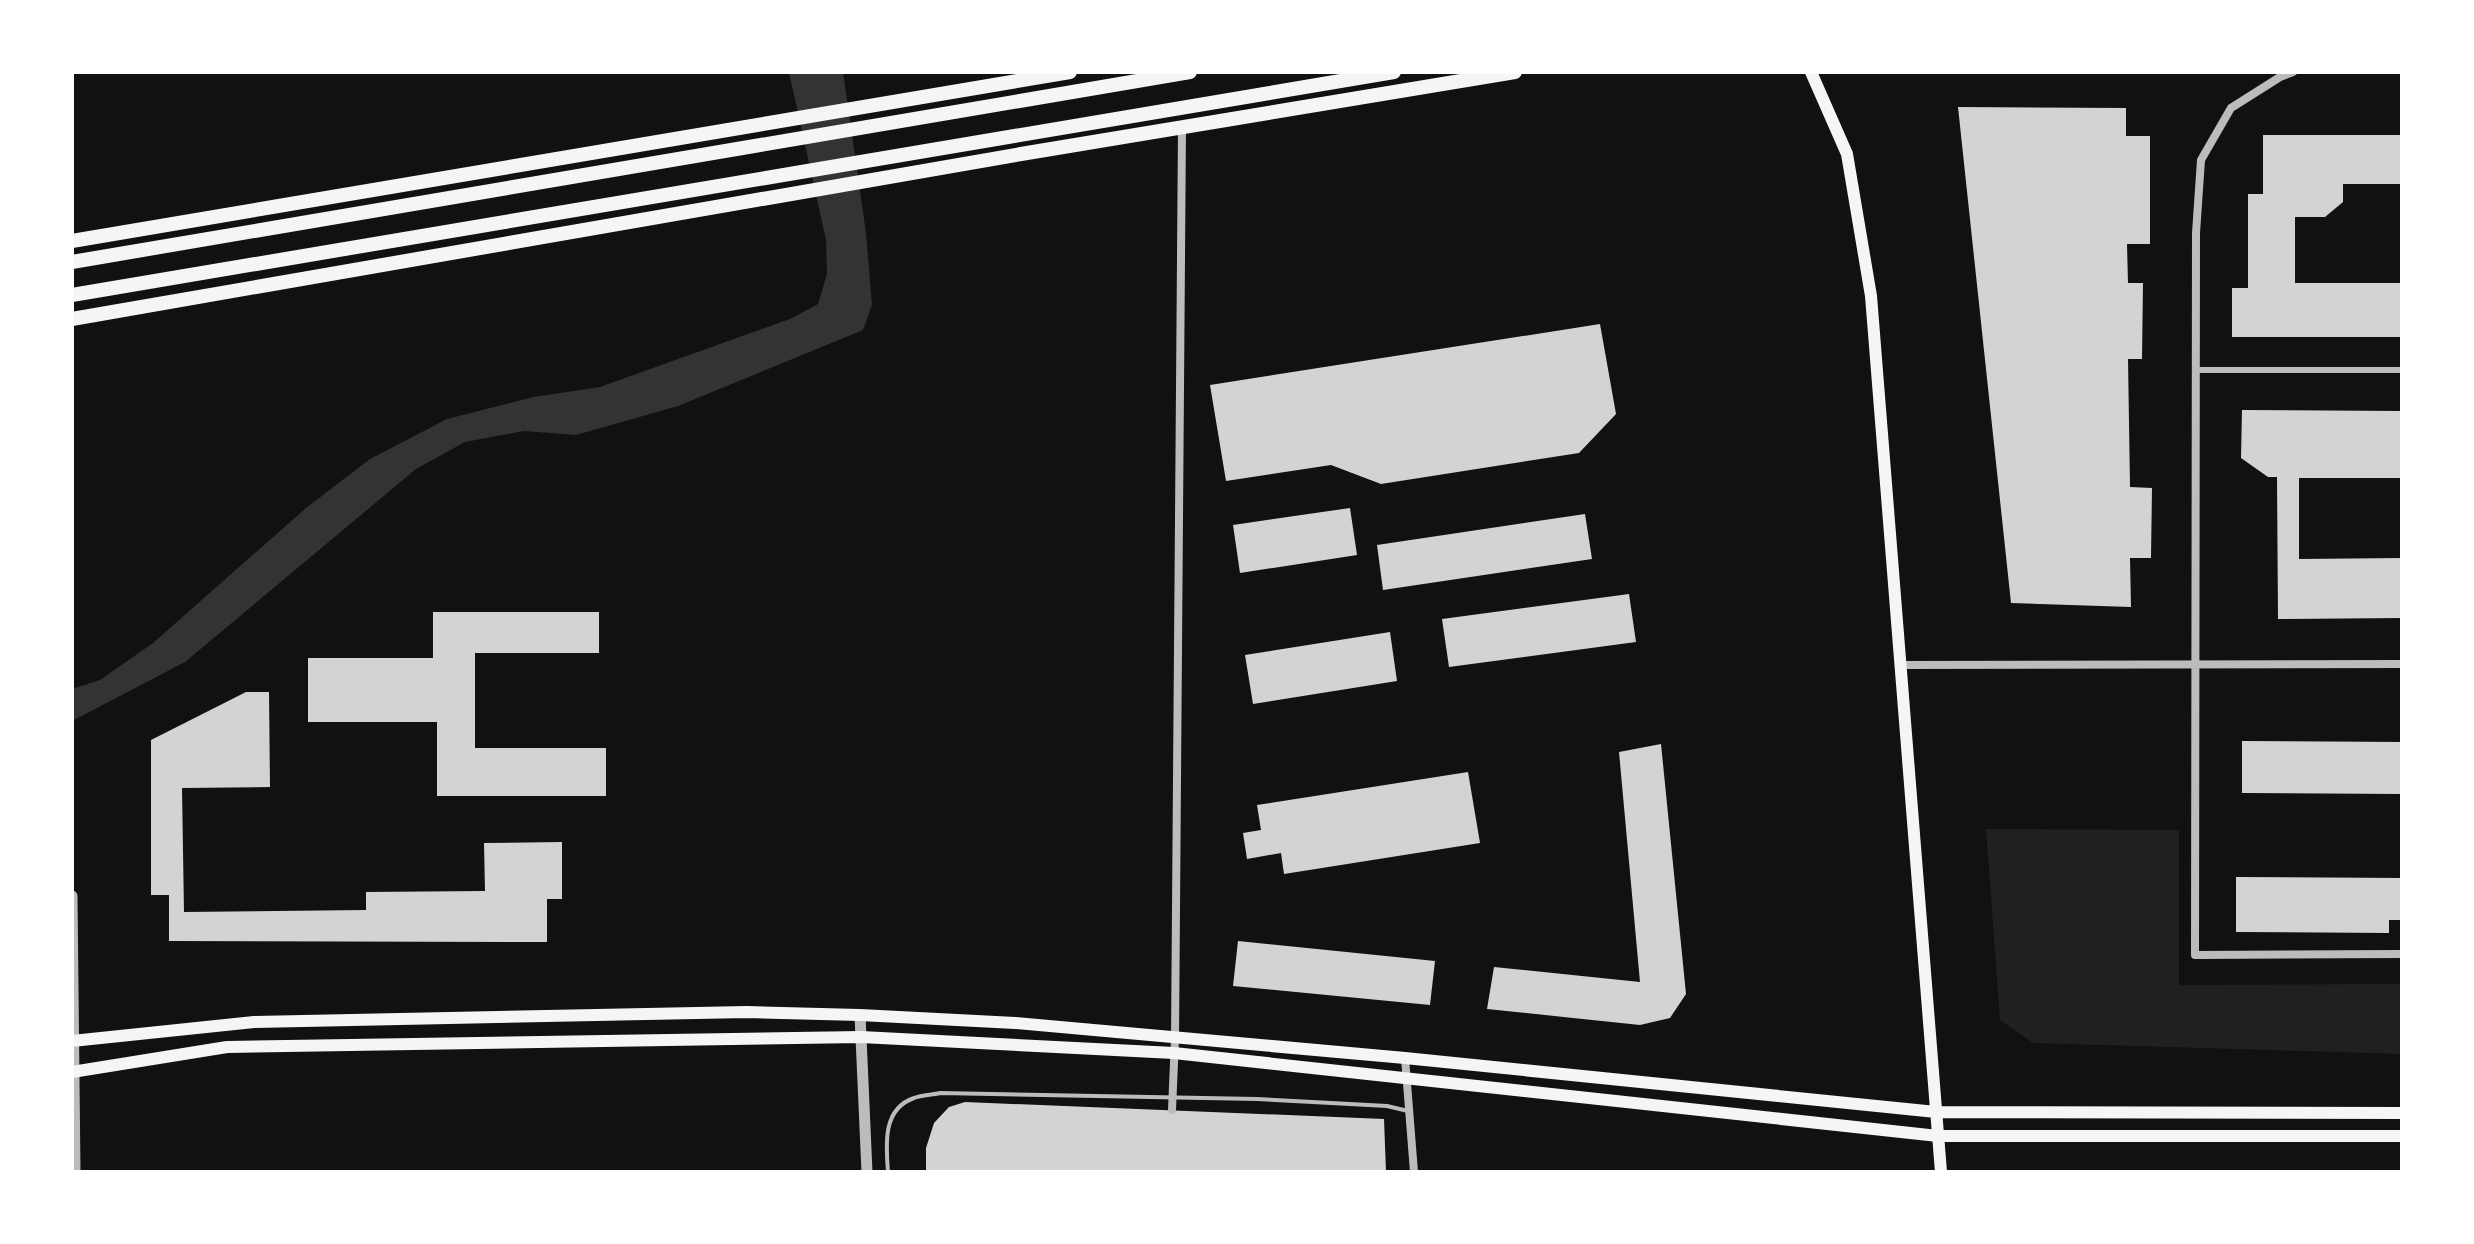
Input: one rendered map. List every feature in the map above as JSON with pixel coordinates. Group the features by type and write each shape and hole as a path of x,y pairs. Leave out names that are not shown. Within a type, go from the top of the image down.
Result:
{"main road":[{"path":"72,241 1070,72"},
{"path":"72,262 1190,72"},
{"path":"72,295 1394,72"},
{"path":"72,319 1515,72"},
{"path":"1811,72 1847,154 1871,296 1941,1172"},
{"path":"74,1041 270,1022 747,1012 860,1015 1015,1023 1405,1058 1936,1112 2402,1113"},
{"path":"74,1072 227,1047 861,1037 1174,1053 1938,1136 2402,1136"}],"street":[{"path":"2293,72 2231,108 2201,160 2196,233 2195,955 2402,954"},
{"path":"1172,1110 1182,127"},
{"path":"2196,370 2402,370"},
{"path":"1899,665 2402,664"},
{"path":"72,896 75,1172"},
{"path":"860,1015 867,1172"},
{"path":"1405,1058 1414,1172"}],"lane":[{"path":"888,1172 886,1137 893,1114 911,1098 940,1093 1173,1097 1387,1106 1408,1111"}],"shaded area":[{"path":"789,72 843,72 866,233 872,305 863,330 678,406 576,435 524,431 465,442 416,469 185,662 72,721 72,689 100,680 153,643 306,508 370,459 447,419 534,397 600,387 790,319 818,304 827,274 826,240"},
{"path":"1986,829 2179,830 2179,985 2402,984 2402,1054 2033,1043 2000,1020"}],"building":[{"path":"1958,107 2126,108 2126,136 2150,136 2150,244 2127,244 2128,283 2143,283 2142,359 2128,359 2130,487 2152,488 2151,558 2130,558 2131,607 2011,603"},
{"path":"2263,135 2402,135 2402,184 2343,184 2343,202 2325,217 2295,217 2295,283 2402,283 2402,337 2232,337 2232,288 2248,288 2248,194 2263,194"},
{"path":"1600,324 1616,414 1579,453 1381,484 1331,465 1226,481 1210,385"},
{"path":"2242,410 2402,411 2402,478 2299,478 2299,559 2402,558 2402,618 2278,619 2277,477 2268,477 2241,458"},
{"path":"1350,508 1357,555 1240,573 1233,525"},
{"path":"1585,514 1592,559 1383,590 1377,545"},
{"path":"1629,594 1636,642 1449,667 1442,619"},
{"path":"433,612 599,612 599,653 475,653 475,748 606,748 606,796 437,796 437,722 308,722 308,658 433,658"},
{"path":"1390,632 1397,681 1253,704 1245,655"},
{"path":"246,692 269,692 270,787 182,788 184,912 366,910 366,892 485,891 484,843 562,842 562,899 547,899 547,942 169,941 169,895 151,895 151,740"},
{"path":"2242,741 2402,742 2402,794 2242,793"},
{"path":"1661,744 1686,994 1670,1018 1640,1025 1487,1009 1494,967 1640,982 1619,752"},
{"path":"1468,772 1480,843 1284,874 1281,853 1247,859 1243,833 1261,830 1257,805"},
{"path":"2236,877 2402,878 2402,920 2389,920 2389,933 2236,932"},
{"path":"1238,941 1435,961 1430,1005 1233,986"},
{"path":"965,1102 1384,1119 1386,1172 926,1172 926,1148 934,1123 949,1107"}]}
